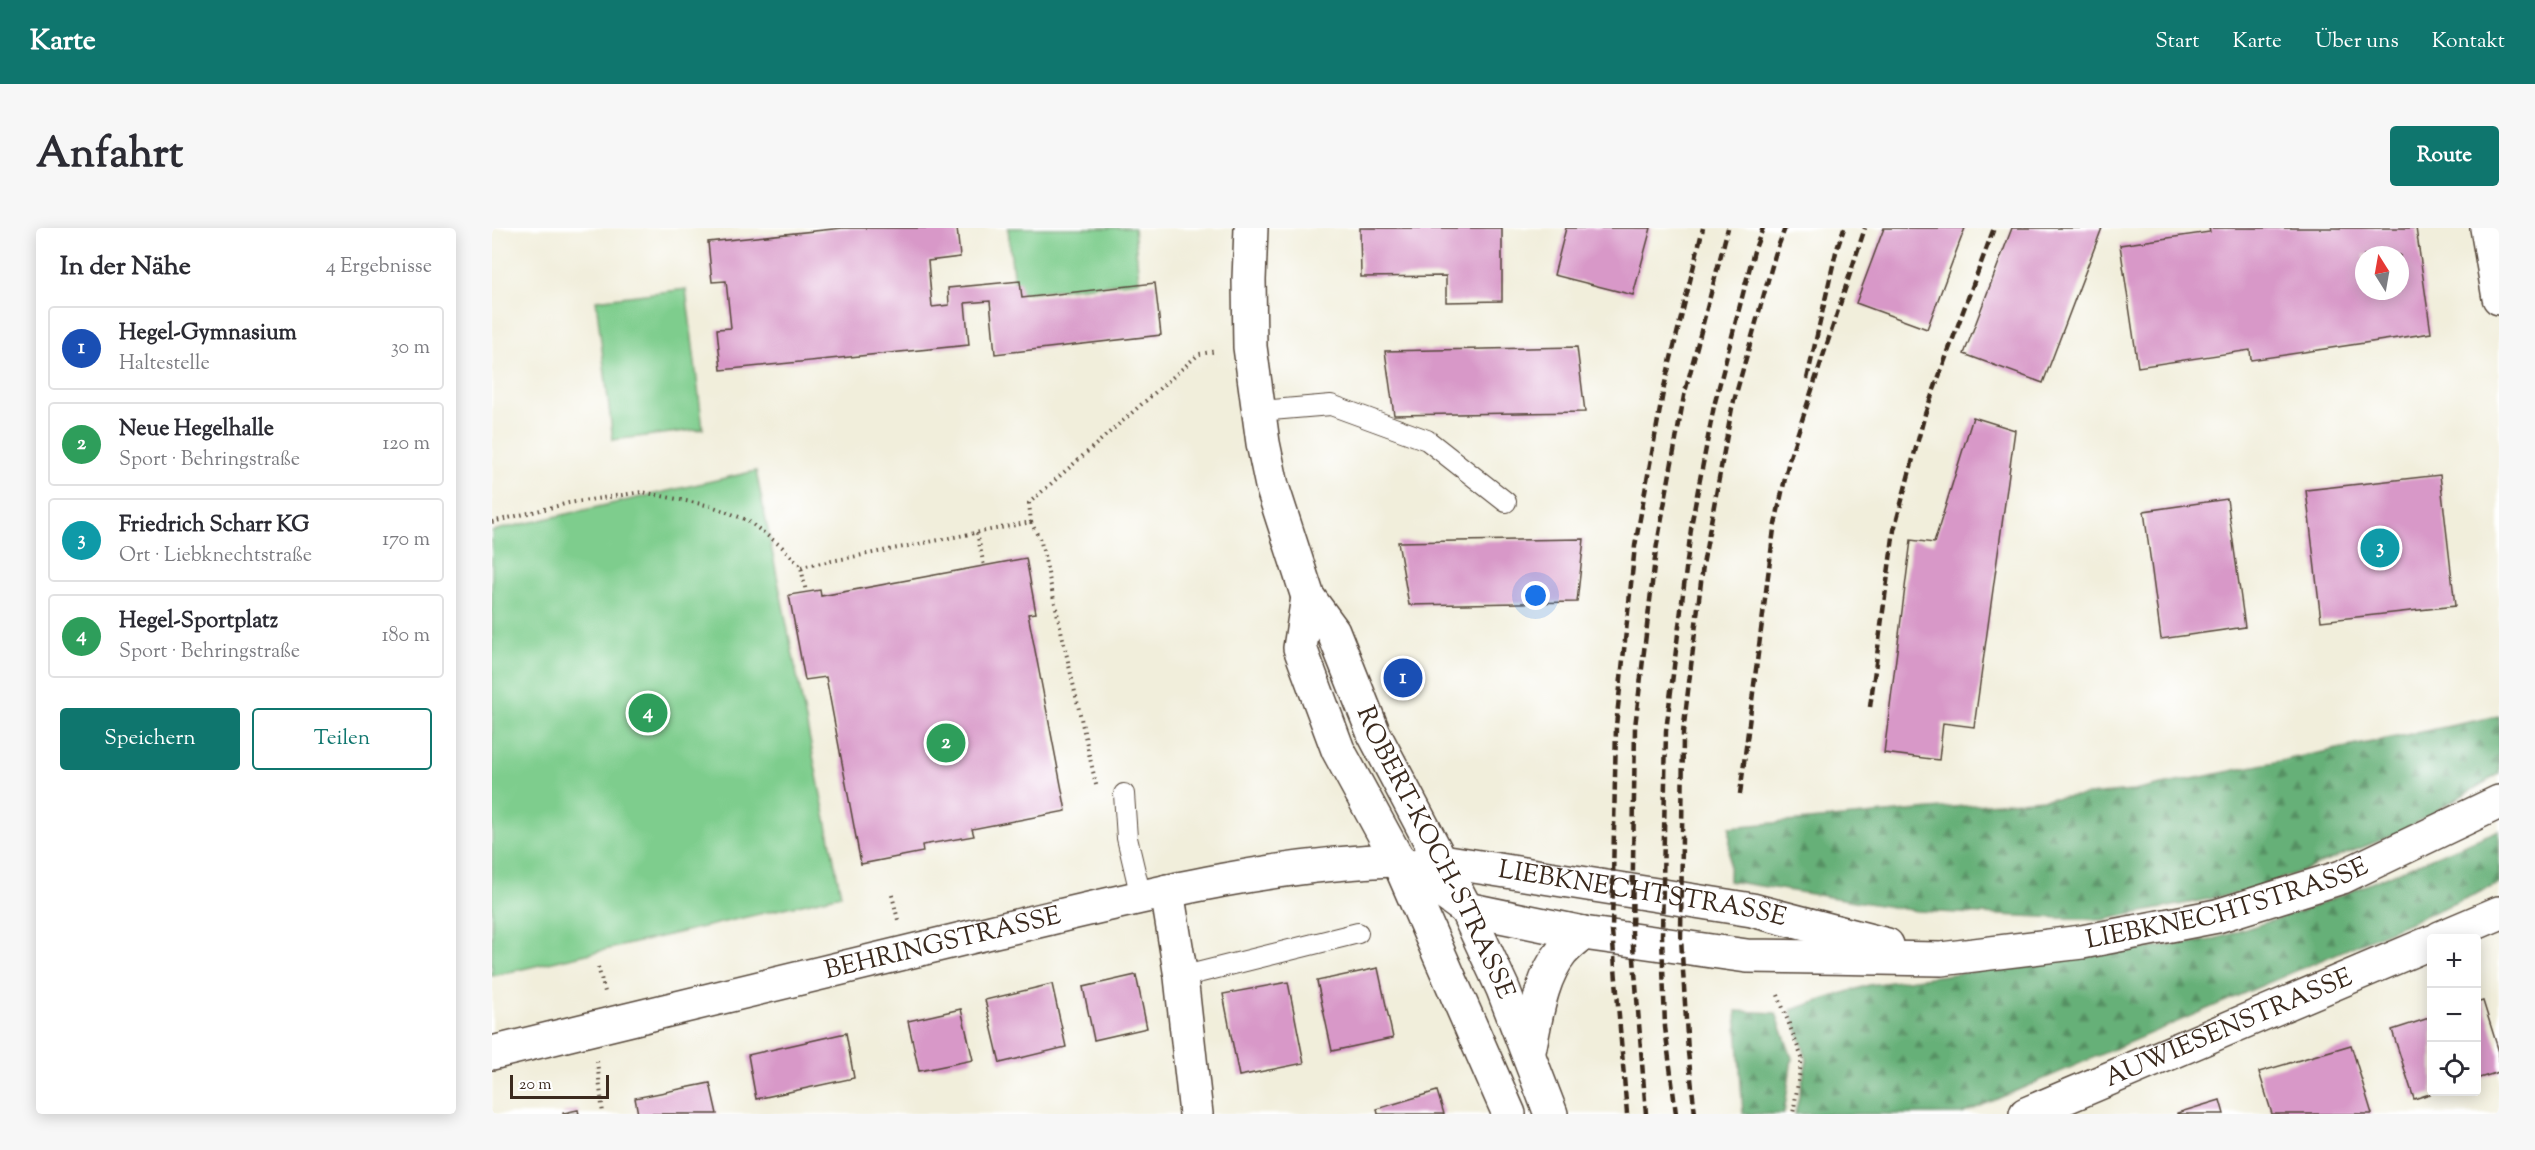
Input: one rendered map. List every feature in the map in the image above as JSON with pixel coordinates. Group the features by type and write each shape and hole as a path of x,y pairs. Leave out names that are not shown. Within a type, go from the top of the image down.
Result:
{"street":[{"name":"ROBERT-KOCH-STRASSE","path":"1251,228 1250,347 1259,411 1272,486 1308,597 1333,632 1374,734 1466,909 1529,1052 1551,1114"},
{"path":"2487,228 2499,297"},
{"name":"ROBERT-KOCH-STRASSE","path":"1308,597 1300,648 1338,750 1398,860 1509,1114"},
{"name":"LIEBKNECHTSTRASSE","path":"1398,860 1466,909 1583,933 1747,956 1941,959 2082,942 2217,916 2342,877 2499,802"},
{"name":"LIEBKNECHTSTRASSE","path":"1398,860 1442,861 1752,910 1941,959"},
{"name":"BEHRINGSTRASSE","path":"492,1053 1154,894 1305,867 1358,861 1398,860"},
{"path":"1154,894 1181,977 1196,1114"},
{"path":"2451,934 2499,913"},
{"path":"1529,1052 1550,971 1562,952 1583,933"},
{"name":"AUWIESENSTRASSE","path":"2026,1114 2089,1102 2427,944"}],"lane":[{"path":"1259,411 1331,405 1427,440 1506,502"},
{"path":"1124,794 1127,838 1154,894"},
{"path":"1181,977 1358,933"}],"path":[{"path":"1098,795 1041,542 1031,522 1029,503 1199,354"},
{"path":"492,522 569,503 642,492 711,506 747,520 782,547 801,567 806,592"},
{"path":"801,567 1031,522"},
{"path":"977,532 984,566"},
{"path":"1778,995 1802,1058 1793,1114"},
{"path":"591,1028 598,1065 603,1114"}],"green space":[{"path":"1008,228 1134,228 1139,281 1015,294"},
{"path":"686,289 703,429 613,440 596,300"},
{"path":"756,471 841,895 492,976 492,531"},
{"path":"2499,716 2499,774 2397,834 2250,891 2102,920 1917,911 1729,881 1730,827 2133,791"},
{"path":"2499,830 2499,884 1962,1114 1795,1114 1807,1060 1791,1010 1869,985 2211,940 2308,909"},
{"path":"1736,1011 1776,1013 1792,1058 1784,1114 1743,1114"}],"building":[{"path":"843,228 957,228 960,257 928,261 932,307 949,305 948,288 1020,281 1022,298 1155,283 1161,335 995,354 990,301 965,303 969,345 721,370 717,329 731,328 726,281 712,282 708,242"},
{"path":"1360,228 1502,228 1502,301 1446,302 1446,276 1361,277"},
{"path":"1566,228 1651,228 1633,295 1554,275"},
{"path":"1884,228 1965,228 1927,329 1856,303"},
{"path":"2012,228 2102,228 2043,383 1964,354"},
{"path":"2209,228 2416,228 2431,333 2251,360 2250,350 2138,367 2120,245 2210,232"},
{"path":"1577,347 1585,412 1394,415 1385,351"},
{"path":"1973,417 2015,430 1974,727 1943,723 1939,760 1884,753 1911,540 1934,543"},
{"path":"2440,475 2455,606 2321,621 2306,490"},
{"path":"2227,499 2245,627 2161,639 2144,511"},
{"path":"1584,539 1577,602 1409,605 1398,542"},
{"path":"1026,558 1036,613 1028,614 1066,811 972,829 974,836 922,845 923,852 861,864 826,677 805,680 789,595 820,590 821,596"},
{"path":"1378,968 1393,1038 1332,1051 1317,981"},
{"path":"1136,975 1147,1028 1094,1040 1083,987"},
{"path":"1288,982 1304,1063 1239,1076 1223,994"},
{"path":"1052,984 1066,1047 1000,1063 985,1000"},
{"path":"2483,1001 2499,1052 2499,1072 2481,1077 2481,1042 2481,1002"},
{"path":"961,1009 973,1060 919,1071 908,1021"},
{"path":"2427,1019 2427,1095 2414,1099 2392,1030"},
{"path":"846,1033 854,1078 756,1099 748,1055"},
{"path":"2351,1045 2372,1114 2272,1114 2259,1072"},
{"path":"710,1083 717,1114 638,1114 635,1098"},
{"path":"1437,1091 1444,1114 1378,1114 1377,1109"},
{"path":"2220,1100 2224,1114 2177,1114 2177,1113"},
{"path":"578,1110 579,1114 563,1114 563,1113"}],"railway":[{"path":"1627,1114 1612,931 1616,726 1635,546 1664,387 1703,228"},
{"path":"1646,1114 1632,933 1635,727 1656,550 1684,396 1728,228"},
{"path":"1676,1114 1665,1027 1662,935 1666,731 1692,521 1714,406 1754,251 1763,228"},
{"path":"1695,1114 1688,1052 1681,938 1683,733 1703,565 1732,408 1775,255 1785,228"},
{"path":"1807,379 1836,252 1844,228"},
{"path":"1740,794 1774,529 1789,460 1865,228"},
{"path":"1870,707 1894,530 1925,414 1994,228"}],"place":[{"name":"Friedrich Scharr KG","path":"2380,548"},
{"name":"Hegel-Gymnasium","path":"1403,678"},
{"name":"Hegel-Sportplatz","path":"648,713"},
{"name":"Neue Hegelhalle","path":"946,743"}]}
